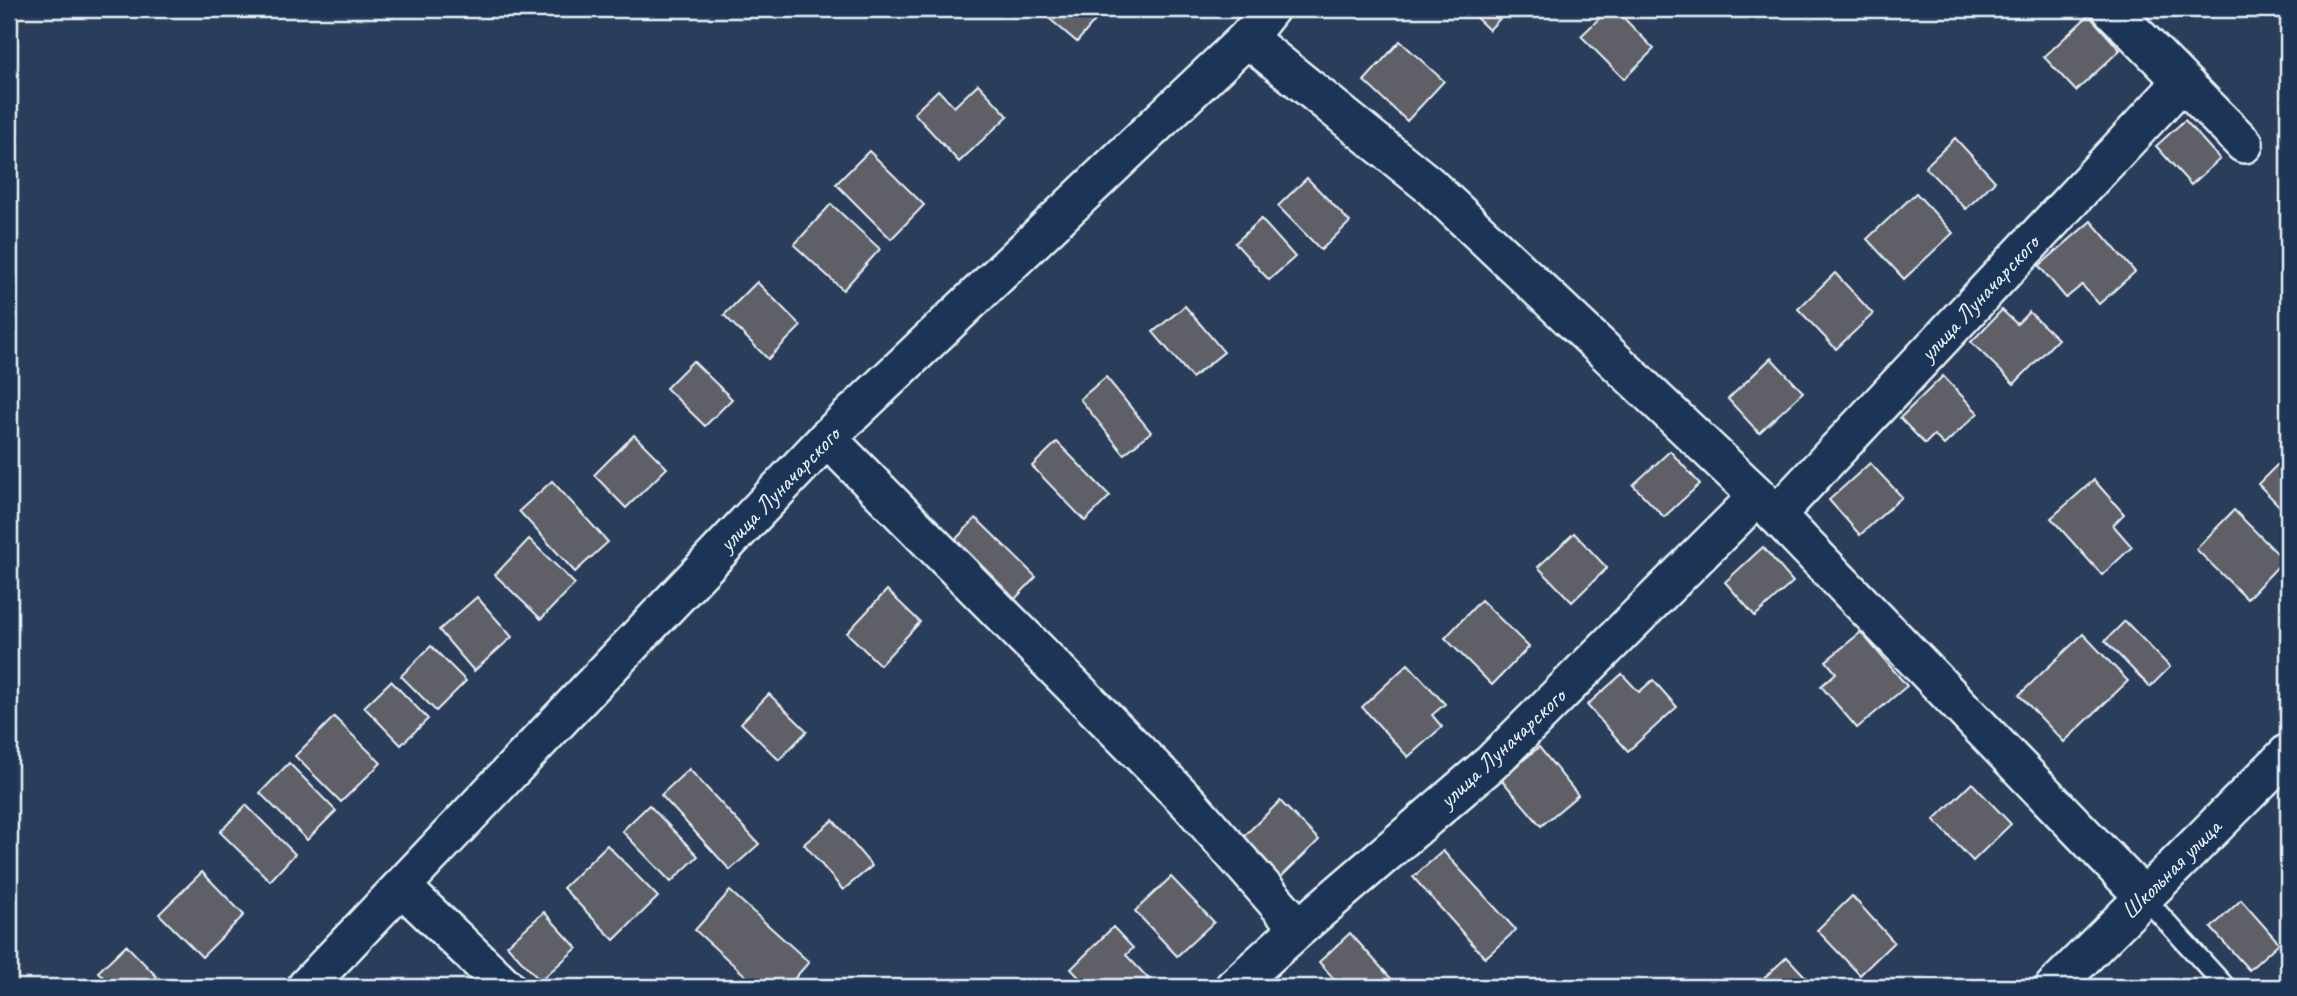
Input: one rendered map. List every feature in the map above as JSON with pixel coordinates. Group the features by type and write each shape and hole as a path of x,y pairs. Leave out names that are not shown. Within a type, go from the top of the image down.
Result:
{"street":[{"name":"улица Луначарского","path":"306,987 827,438 1247,38 1270,9"},
{"path":"2111,9 2244,144"},
{"path":"1247,38 1428,184 1767,505 2143,896"},
{"name":"улица Луначарского","path":"1234,987 1491,763 1767,505 2182,82"},
{"path":"827,438 1189,803 1299,928"},
{"name":"Школьная улица","path":"2054,987 2288,753"},
{"path":"402,887 506,987"}],"lane":[{"path":"2143,896 2226,987"}],"building":[{"path":"1038,9 1105,9 1077,42"},
{"path":"1467,9 1509,9 1489,30"},
{"path":"1609,9 1615,9 1654,49 1624,79 1581,36"},
{"path":"2089,15 2120,50 2076,91 2044,57"},
{"path":"1400,41 1444,81 1407,121 1364,81"},
{"path":"978,84 1008,116 959,162 914,113 938,90 954,107"},
{"path":"2185,120 2220,159 2191,185 2156,146"},
{"path":"1955,138 1995,181 1966,209 1925,167"},
{"path":"869,151 924,205 891,239 836,184"},
{"path":"1307,178 1350,222 1321,250 1278,206"},
{"path":"1916,193 1953,233 1904,279 1867,239"},
{"path":"831,204 880,249 843,290 794,245"},
{"path":"1261,219 1295,257 1269,280 1235,243"},
{"path":"2091,221 2135,272 2099,304 2082,285 2066,298 2039,266"},
{"path":"1835,273 1873,314 1836,349 1798,309"},
{"path":"757,282 801,326 768,359 724,315"},
{"path":"1185,306 1224,352 1192,378 1153,332"},
{"path":"2002,310 2017,324 2029,312 2058,339 2014,384 1971,342"},
{"path":"1771,358 1803,392 1759,433 1728,399"},
{"path":"693,361 732,399 705,426 666,388"},
{"path":"1943,376 1978,413 1944,445 1934,435 1925,444 1900,418"},
{"path":"1106,377 1151,432 1124,454 1080,399"},
{"path":"634,435 667,468 626,508 594,475"},
{"path":"1057,442 1110,496 1085,521 1032,466"},
{"path":"1670,451 1700,484 1664,517 1633,485"},
{"path":"2288,454 2288,515 2258,484"},
{"path":"1870,463 1902,497 1860,535 1829,500"},
{"path":"2094,480 2124,514 2113,525 2132,547 2102,575 2051,518"},
{"path":"552,481 608,542 575,572 519,511"},
{"path":"2234,510 2284,560 2247,599 2196,549"},
{"path":"976,518 1036,577 1010,604 950,545"},
{"path":"1574,533 1607,568 1572,602 1538,567"},
{"path":"529,539 575,584 541,619 495,575"},
{"path":"1763,547 1793,582 1755,616 1725,582"},
{"path":"887,590 920,622 880,665 847,633"},
{"path":"477,597 512,637 474,671 439,630"},
{"path":"1481,600 1529,647 1492,685 1445,638"},
{"path":"2125,621 2170,667 2150,687 2105,641"},
{"path":"1861,632 1907,686 1857,728 1821,686 1836,673 1826,661"},
{"path":"2083,634 2128,681 2064,742 2019,695"},
{"path":"431,646 466,681 436,711 401,676"},
{"path":"1408,664 1445,704 1432,715 1442,727 1408,757 1362,707"},
{"path":"1622,674 1639,692 1653,680 1677,707 1628,751 1587,705"},
{"path":"391,681 428,719 401,745 364,707"},
{"path":"769,694 807,731 779,760 741,723"},
{"path":"334,717 381,763 341,802 295,756"},
{"path":"1539,747 1578,795 1541,826 1501,779"},
{"path":"289,763 336,811 307,840 260,793"},
{"path":"689,769 759,844 730,870 661,795"},
{"path":"1972,783 2011,824 1973,861 1934,820"},
{"path":"1280,801 1319,840 1280,878 1242,838"},
{"path":"246,805 295,854 270,881 220,832"},
{"path":"649,805 698,856 671,882 622,831"},
{"path":"833,820 872,866 843,890 804,844"},
{"path":"607,845 658,897 614,940 563,888"},
{"path":"1443,851 1516,930 1485,958 1413,877"},
{"path":"202,872 244,915 202,957 159,914"},
{"path":"1171,877 1214,922 1177,956 1135,911"},
{"path":"730,891 809,962 787,987 758,987 695,930"},
{"path":"1852,896 1894,942 1860,975 1817,930"},
{"path":"2241,900 2279,943 2249,970 2211,928"},
{"path":"544,912 577,948 540,981 507,945"},
{"path":"1113,927 1133,948 1126,955 1149,979 1141,987 1088,987 1071,969"},
{"path":"1350,933 1395,983 1391,987 1341,987 1319,962"},
{"path":"126,945 167,987 113,987 98,972"},
{"path":"1787,957 1815,987 1754,987"}]}
